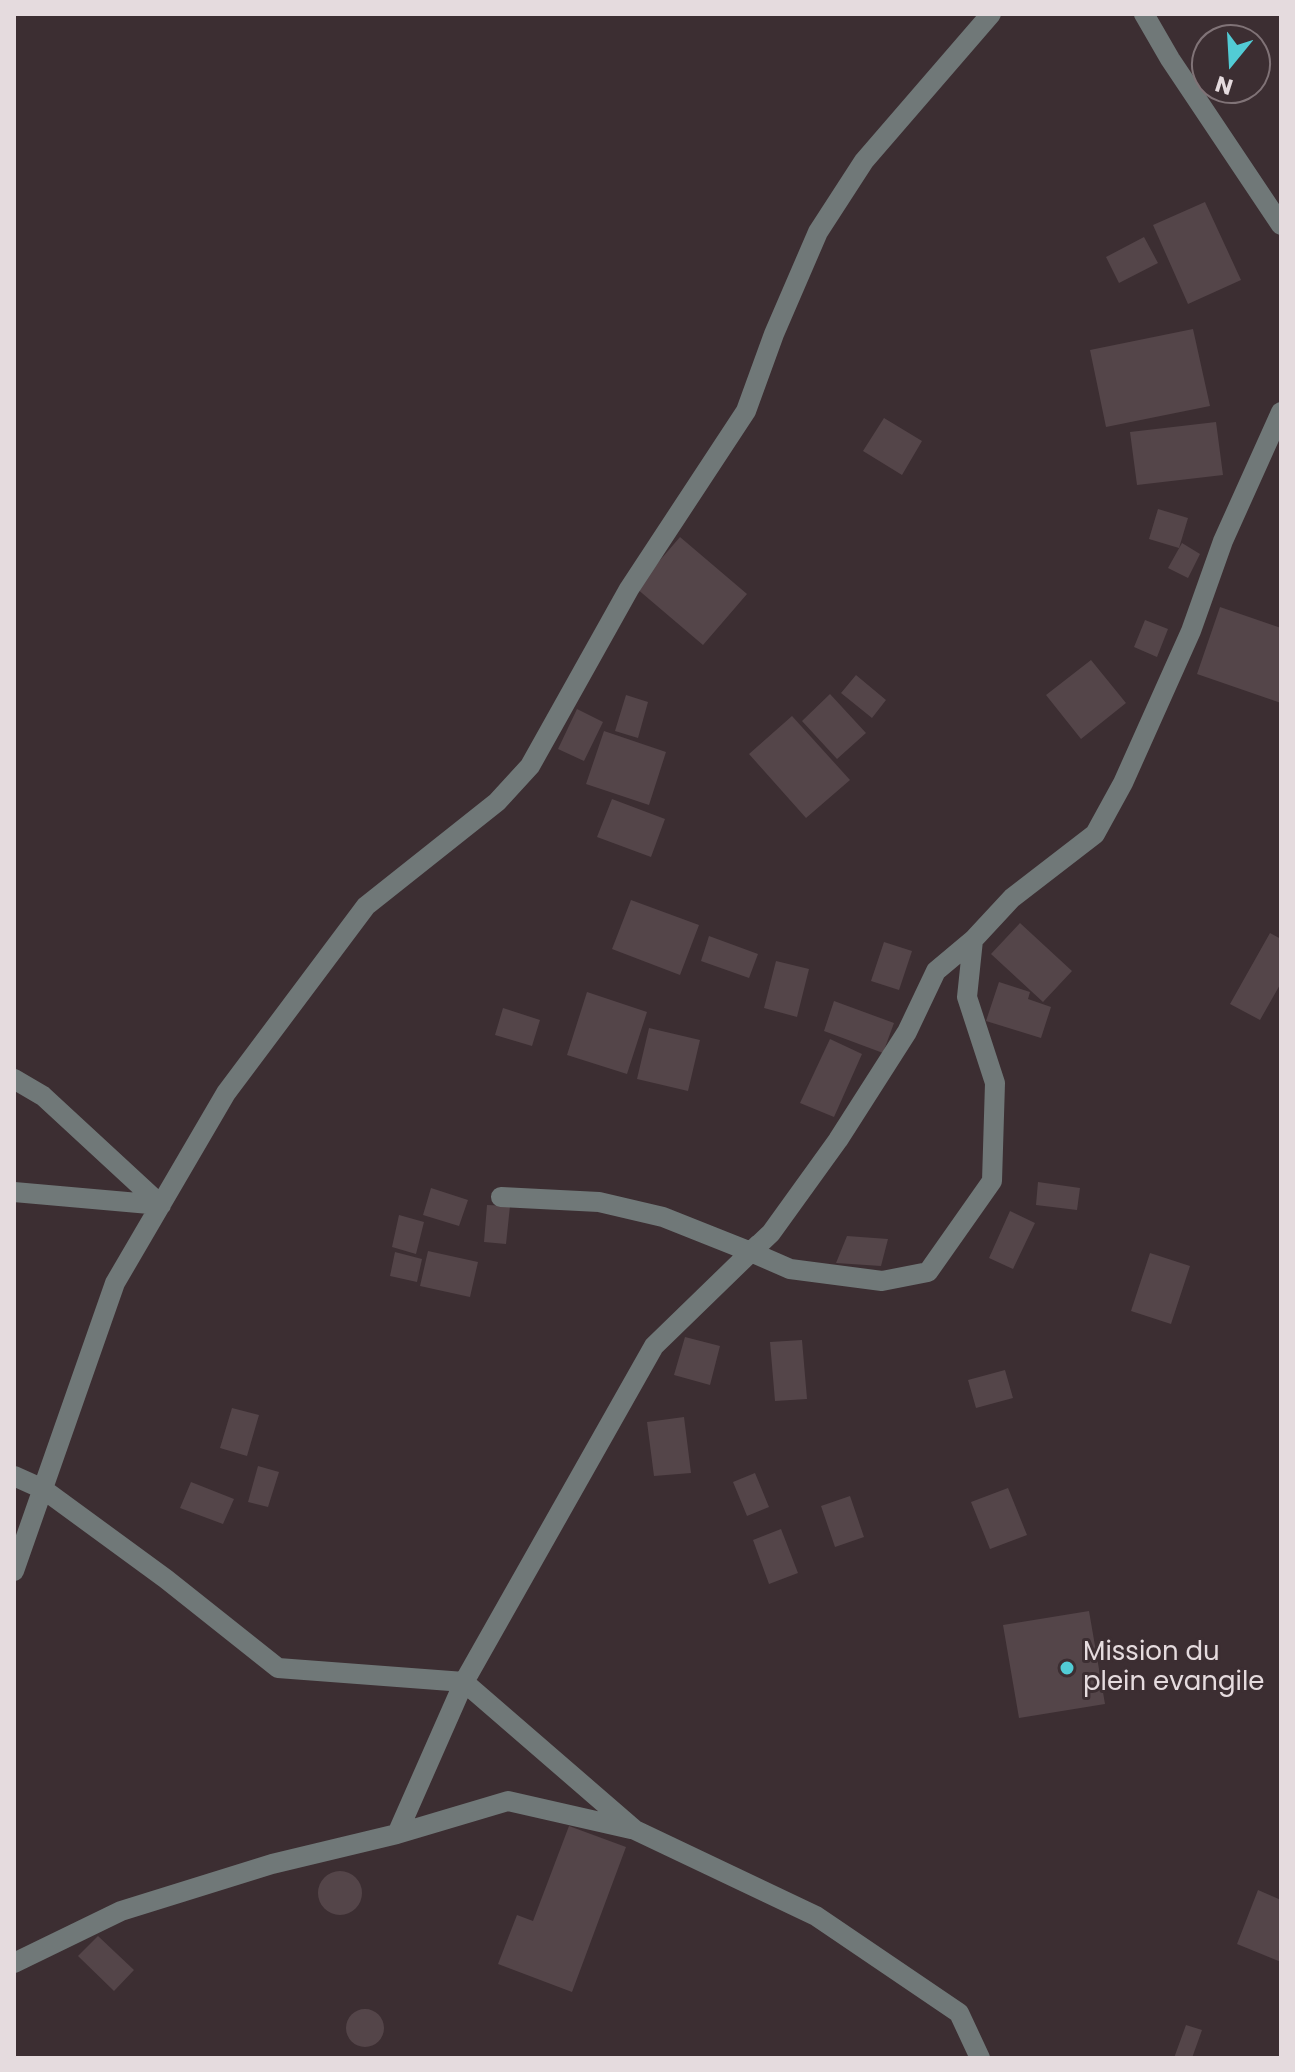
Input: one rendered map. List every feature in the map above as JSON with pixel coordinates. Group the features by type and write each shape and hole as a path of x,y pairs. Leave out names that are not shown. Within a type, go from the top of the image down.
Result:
{"street":[{"path":"14,1571 115,1283 226,1093 366,906 497,802 530,766 629,589 746,411 774,334 818,232 864,161 991,14"},
{"path":"1144,14 1170,59 1281,225"},
{"path":"397,1834 464,1682 654,1346 771,1233 838,1140 907,1032 936,971 973,940 1012,898 1095,834 1123,783 1191,631 1223,541 1281,412"},
{"path":"501,1197 599,1202 663,1217 790,1269 882,1281 928,1272 992,1181 995,1083 967,997 973,940"},
{"path":"14,1079 43,1096 161,1205"},
{"path":"14,1192 161,1205"},
{"path":"751,1252 771,1233"},
{"path":"14,1476 43,1489 166,1579 278,1668 464,1682 635,1830"},
{"path":"14,1963 121,1911 272,1864 397,1834 508,1801 635,1830 816,1916 959,2013 980,2058"}],"building":[{"path":"1205,202 1241,280 1188,304 1153,225"},
{"path":"1144,237 1158,263 1119,283 1106,257"},
{"path":"1193,329 1210,406 1106,427 1090,350"},
{"path":"884,418 922,441 902,475 863,451"},
{"path":"1216,422 1223,475 1137,485 1130,432"},
{"path":"1158,509 1188,518 1179,548 1149,539"},
{"path":"680,537 747,594 703,645 636,588"},
{"path":"1182,543 1200,554 1188,578 1168,568"},
{"path":"1220,607 1281,628 1281,703 1197,674"},
{"path":"1145,620 1168,629 1157,657 1134,647"},
{"path":"1091,660 1126,703 1081,739 1046,695"},
{"path":"856,675 886,700 872,718 841,693"},
{"path":"830,694 866,733 837,759 802,721"},
{"path":"626,695 648,702 638,738 615,731"},
{"path":"577,709 603,722 584,761 558,749"},
{"path":"792,716 850,780 806,818 749,754"},
{"path":"604,731 666,752 649,805 586,784"},
{"path":"612,799 665,819 651,857 597,837"},
{"path":"631,900 699,925 680,975 612,949"},
{"path":"1020,923 1072,971 1043,1002 991,954"},
{"path":"1270,933 1281,939 1281,983 1260,1020 1230,1004"},
{"path":"709,936 758,954 749,978 701,961"},
{"path":"884,942 912,951 899,990 871,981"},
{"path":"776,961 809,969 797,1017 764,1008"},
{"path":"999,982 1030,992 1028,999 1051,1007 1041,1038 986,1021"},
{"path":"587,992 647,1012 627,1074 567,1055"},
{"path":"834,1001 894,1023 883,1053 824,1031"},
{"path":"503,1008 540,1020 532,1046 495,1035"},
{"path":"649,1028 700,1040 688,1091 637,1079"},
{"path":"830,1039 862,1054 834,1117 800,1103"},
{"path":"1038,1182 1080,1188 1077,1210 1036,1205"},
{"path":"431,1188 468,1200 459,1226 423,1215"},
{"path":"487,1205 510,1206 506,1244 484,1242"},
{"path":"1010,1211 1035,1223 1013,1269 989,1258"},
{"path":"399,1215 424,1222 416,1254 392,1247"},
{"path":"847,1236 888,1239 881,1266 836,1263"},
{"path":"428,1251 478,1262 470,1297 420,1286"},
{"path":"395,1252 422,1259 417,1282 390,1276"},
{"path":"1150,1253 1190,1266 1171,1324 1131,1311"},
{"path":"685,1337 720,1346 710,1385 674,1375"},
{"path":"802,1340 807,1399 775,1401 770,1342"},
{"path":"1005,1370 1013,1398 976,1408 968,1380"},
{"path":"232,1408 259,1415 247,1456 220,1448"},
{"path":"684,1417 691,1473 654,1476 647,1422"},
{"path":"258,1466 279,1472 268,1507 248,1502"},
{"path":"755,1473 769,1507 747,1516 733,1482"},
{"path":"191,1482 234,1499 223,1524 180,1508"},
{"path":"1008,1488 1027,1535 990,1549 971,1502"},
{"path":"850,1496 864,1537 835,1547 821,1506"},
{"path":"781,1529 798,1573 769,1584 753,1540"},
{"path":"1089,1611 1105,1704 1019,1718 1003,1625"},
{"path":"569,1826 626,1847 572,1992 498,1964 517,1915 533,1921"},
{"path":"340,1871 355,1878 362,1893 355,1908 340,1915 325,1908 318,1893 325,1878"},
{"path":"1258,1890 1281,1900 1281,1962 1237,1944"},
{"path":"98,1936 134,1970 114,1991 78,1956"},
{"path":"365,2009 379,2014 384,2028 379,2042 365,2047 351,2042 346,2028 351,2014"},
{"path":"1186,2025 1202,2030 1192,2058 1174,2058"}],"place":[{"name":"Mission du plein evangile","path":"1067,1668"}]}
